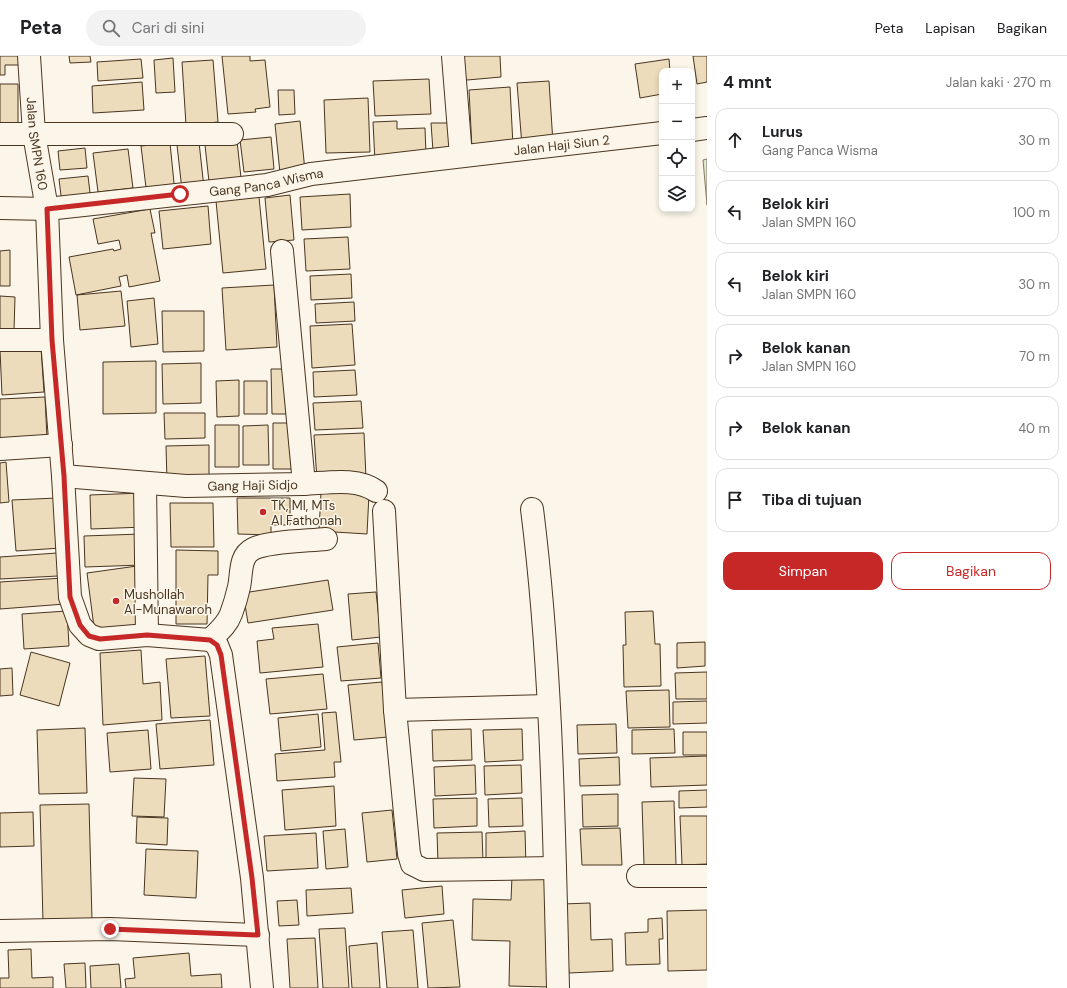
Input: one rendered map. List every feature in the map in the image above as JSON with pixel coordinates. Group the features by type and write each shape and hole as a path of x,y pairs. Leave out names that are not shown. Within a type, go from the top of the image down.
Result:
{"street":[{"name":"Jalan SMPN 160","path":"29,56 34,134 47,209 52,340 64,476 70,597 80,625 89,636 100,639 147,635 210,640"},
{"path":"452,56 461,156"},
{"path":"695,130 707,128"},
{"name":"Jalan Haji Siun 2","path":"461,156 659,133"},
{"path":"0,134 232,134"},
{"name":"Gang Panca Wisma","path":"0,208 47,209 267,184 311,174 461,156"},
{"name":"Gang Haji Sidjo","path":"64,476 186,486 304,484 282,251"},
{"path":"0,340 52,340"},
{"path":"0,449 61,445"},
{"path":"145,483 147,635"},
{"path":"304,484 358,483 368,486 380,501 395,710 409,854 412,864 424,870 555,868"},
{"path":"532,509 543,604 555,868 558,988"},
{"path":"262,988 252,878 221,655 217,645 210,640 223,628 231,616 239,588 242,561 247,553 254,548 268,545 326,539"},
{"path":"395,710 548,706"},
{"path":"638,876 707,876"},
{"path":"0,931 110,929 258,935"}],"green space":[{"path":"707,159 707,205 703,160"}],"building":[{"path":"0,56 20,56 20,65 5,65 5,75 0,75"},
{"path":"69,56 90,56 91,62 70,63"},
{"path":"222,56 250,56 250,61 265,60 270,107 255,109 256,112 228,114"},
{"path":"454,56 500,56 501,77 456,81"},
{"path":"693,56 707,56 707,82 697,84"},
{"path":"173,58 175,92 156,93 154,60"},
{"path":"141,59 143,78 98,81 97,62"},
{"path":"669,59 670,68 659,68 659,95 640,98 635,64"},
{"path":"213,60 218,122 186,125 182,62"},
{"path":"429,79 431,114 375,116 373,81"},
{"path":"549,81 553,143 522,146 517,83"},
{"path":"142,82 144,110 93,113 92,86"},
{"path":"0,84 18,84 18,130 0,130"},
{"path":"510,87 513,146 472,149 469,90"},
{"path":"278,90 294,90 295,114 279,115"},
{"path":"368,98 370,152 326,153 324,100"},
{"path":"300,121 305,171 280,173 275,124"},
{"path":"397,121 397,129 425,128 426,155 375,162 373,122"},
{"path":"431,123 455,123 456,150 433,151"},
{"path":"271,137 274,169 244,172 240,140"},
{"path":"237,141 242,187 210,191 205,145"},
{"path":"199,142 204,188 182,190 177,145"},
{"path":"170,143 175,193 147,196 141,146"},
{"path":"85,148 87,168 60,170 58,151"},
{"path":"128,149 133,188 98,192 93,153"},
{"path":"88,176 91,201 62,204 59,179"},
{"path":"350,194 351,227 302,230 300,197"},
{"path":"290,195 294,240 269,242 265,198"},
{"path":"259,197 266,269 223,273 216,201"},
{"path":"208,206 211,244 163,249 159,211"},
{"path":"150,209 155,233 151,233 160,281 129,287 127,275 119,277 121,286 76,295 69,257 113,249 114,251 121,249 119,240 98,244 93,219"},
{"path":"348,237 350,269 306,271 304,239"},
{"path":"10,250 10,286 0,286 0,251"},
{"path":"351,274 352,298 311,300 310,276"},
{"path":"274,285 277,347 226,350 222,288"},
{"path":"121,291 125,326 80,330 77,295"},
{"path":"0,296 15,297 14,331 0,330"},
{"path":"154,298 158,344 131,347 127,301"},
{"path":"354,302 355,321 316,323 315,304"},
{"path":"162,311 204,311 204,351 163,352"},
{"path":"352,324 355,365 312,368 310,326"},
{"path":"41,348 44,392 2,395 0,350"},
{"path":"156,361 156,413 103,414 103,362"},
{"path":"201,363 201,403 163,404 162,364"},
{"path":"271,369 290,369 291,414 272,414"},
{"path":"355,370 357,395 314,397 313,372"},
{"path":"239,380 239,416 217,417 216,381"},
{"path":"244,381 267,381 267,414 244,414"},
{"path":"45,397 47,438 0,439 0,399"},
{"path":"361,401 363,428 315,430 313,403"},
{"path":"164,413 205,413 205,438 165,439"},
{"path":"273,423 297,423 298,469 273,469"},
{"path":"215,425 239,425 239,467 215,467"},
{"path":"268,425 269,465 243,465 243,426"},
{"path":"364,433 366,478 317,480 314,435"},
{"path":"209,445 209,481 167,481 166,446"},
{"path":"6,462 9,502 0,503 0,463"},
{"path":"321,492 369,494 367,534 319,531"},
{"path":"143,493 145,527 91,529 90,495"},
{"path":"57,498 61,548 16,551 12,500"},
{"name":"TK, MI, MTs Al Fathonah","path":"237,498 290,498 290,525 271,525 271,535 238,534"},
{"path":"170,503 213,503 214,547 171,547"},
{"path":"141,534 142,565 85,567 84,536"},
{"path":"176,550 218,551 218,575 208,575 207,624 176,624"},
{"path":"57,553 58,576 0,579 0,557"},
{"name":"Mushollah Al-Munawaroh","path":"137,566 146,628 95,635 87,573"},
{"path":"63,578 65,604 0,609 0,582"},
{"path":"328,580 333,610 248,623 243,593"},
{"path":"376,592 381,637 352,640 348,594"},
{"path":"67,611 69,646 24,649 22,614"},
{"path":"653,611 655,644 660,644 661,686 624,687 623,645 626,645 625,612"},
{"path":"318,624 323,667 260,673 257,641 274,639 272,628"},
{"path":"705,642 705,666 677,668 677,643"},
{"path":"378,643 381,678 341,681 337,647"},
{"path":"141,650 143,684 160,682 162,720 103,725 100,653"},
{"path":"31,652 70,663 59,706 20,695"},
{"path":"205,656 210,716 171,718 166,659"},
{"path":"12,668 13,695 0,696 0,669"},
{"path":"707,672 707,699 676,699 675,673"},
{"path":"323,674 327,709 270,714 266,679"},
{"path":"382,682 388,737 354,740 348,685"},
{"path":"669,690 670,727 628,728 626,691"},
{"path":"707,701 707,723 673,724 673,702"},
{"path":"336,712 341,762 334,762 335,777 277,781 275,754 325,750 322,713"},
{"path":"318,714 321,747 281,751 278,718"},
{"path":"210,720 214,765 160,769 156,724"},
{"path":"616,724 617,753 578,754 577,725"},
{"path":"85,728 87,793 39,794 37,730"},
{"path":"471,729 472,760 433,761 432,730"},
{"path":"522,729 523,760 485,762 483,730"},
{"path":"674,729 675,753 632,754 632,730"},
{"path":"148,730 151,769 110,772 107,733"},
{"path":"683,732 707,732 707,755 683,755"},
{"path":"707,756 707,785 651,787 650,758"},
{"path":"619,757 620,785 580,786 579,759"},
{"path":"475,765 476,794 435,796 434,767"},
{"path":"521,765 522,793 485,795 484,766"},
{"path":"134,778 166,779 164,817 132,816"},
{"path":"334,786 336,826 285,830 282,790"},
{"path":"707,790 707,807 679,808 679,791"},
{"path":"618,794 618,826 583,827 582,795"},
{"path":"477,798 477,826 434,828 433,799"},
{"path":"522,798 523,826 489,827 488,799"},
{"path":"674,801 676,865 644,865 642,802"},
{"path":"89,804 92,921 43,922 40,805"},
{"path":"392,810 397,859 367,862 362,813"},
{"path":"33,812 34,846 0,847 0,813"},
{"path":"680,816 707,816 707,864 682,865"},
{"path":"137,817 168,818 167,845 136,843"},
{"path":"620,828 622,865 582,865 580,829"},
{"path":"345,829 348,867 326,869 323,831"},
{"path":"525,831 526,867 486,868 486,833"},
{"path":"482,832 483,861 438,863 437,833"},
{"path":"316,833 318,868 267,871 264,836"},
{"path":"146,849 198,851 196,898 144,895"},
{"path":"512,876 551,877 549,987 509,986 510,941 472,940 473,899 511,900"},
{"path":"442,886 444,914 405,918 402,890"},
{"path":"351,888 353,913 307,916 306,890"},
{"path":"297,900 299,925 279,926 277,901"},
{"path":"590,903 591,940 612,939 613,971 569,973 563,904"},
{"path":"707,910 707,970 668,971 667,911"},
{"path":"662,918 663,939 659,939 660,964 626,965 625,933 648,932 648,919"},
{"path":"453,920 460,987 428,988 422,923"},
{"path":"345,928 349,988 323,988 319,929"},
{"path":"413,930 418,988 387,988 382,932"},
{"path":"315,938 318,988 290,988 287,939"},
{"path":"377,943 380,988 352,988 349,946"},
{"path":"31,949 32,978 53,977 53,988 0,988 0,978 9,978 8,950"},
{"path":"189,953 191,976 221,974 222,988 126,988 125,979 135,978 133,958"},
{"path":"85,963 86,988 66,988 64,964"},
{"path":"119,964 121,988 91,988 90,966"}],"place":[{"name":"TK, MI, MTs Al Fathonah","path":"263,512"},
{"name":"Mushollah Al-Munawaroh","path":"116,601"}],"route":[{"path":"110,929 258,935 252,878 221,655 217,645 210,640 147,635 100,639 89,636 80,625 70,597 64,476 52,340 47,209 180,194"}]}
